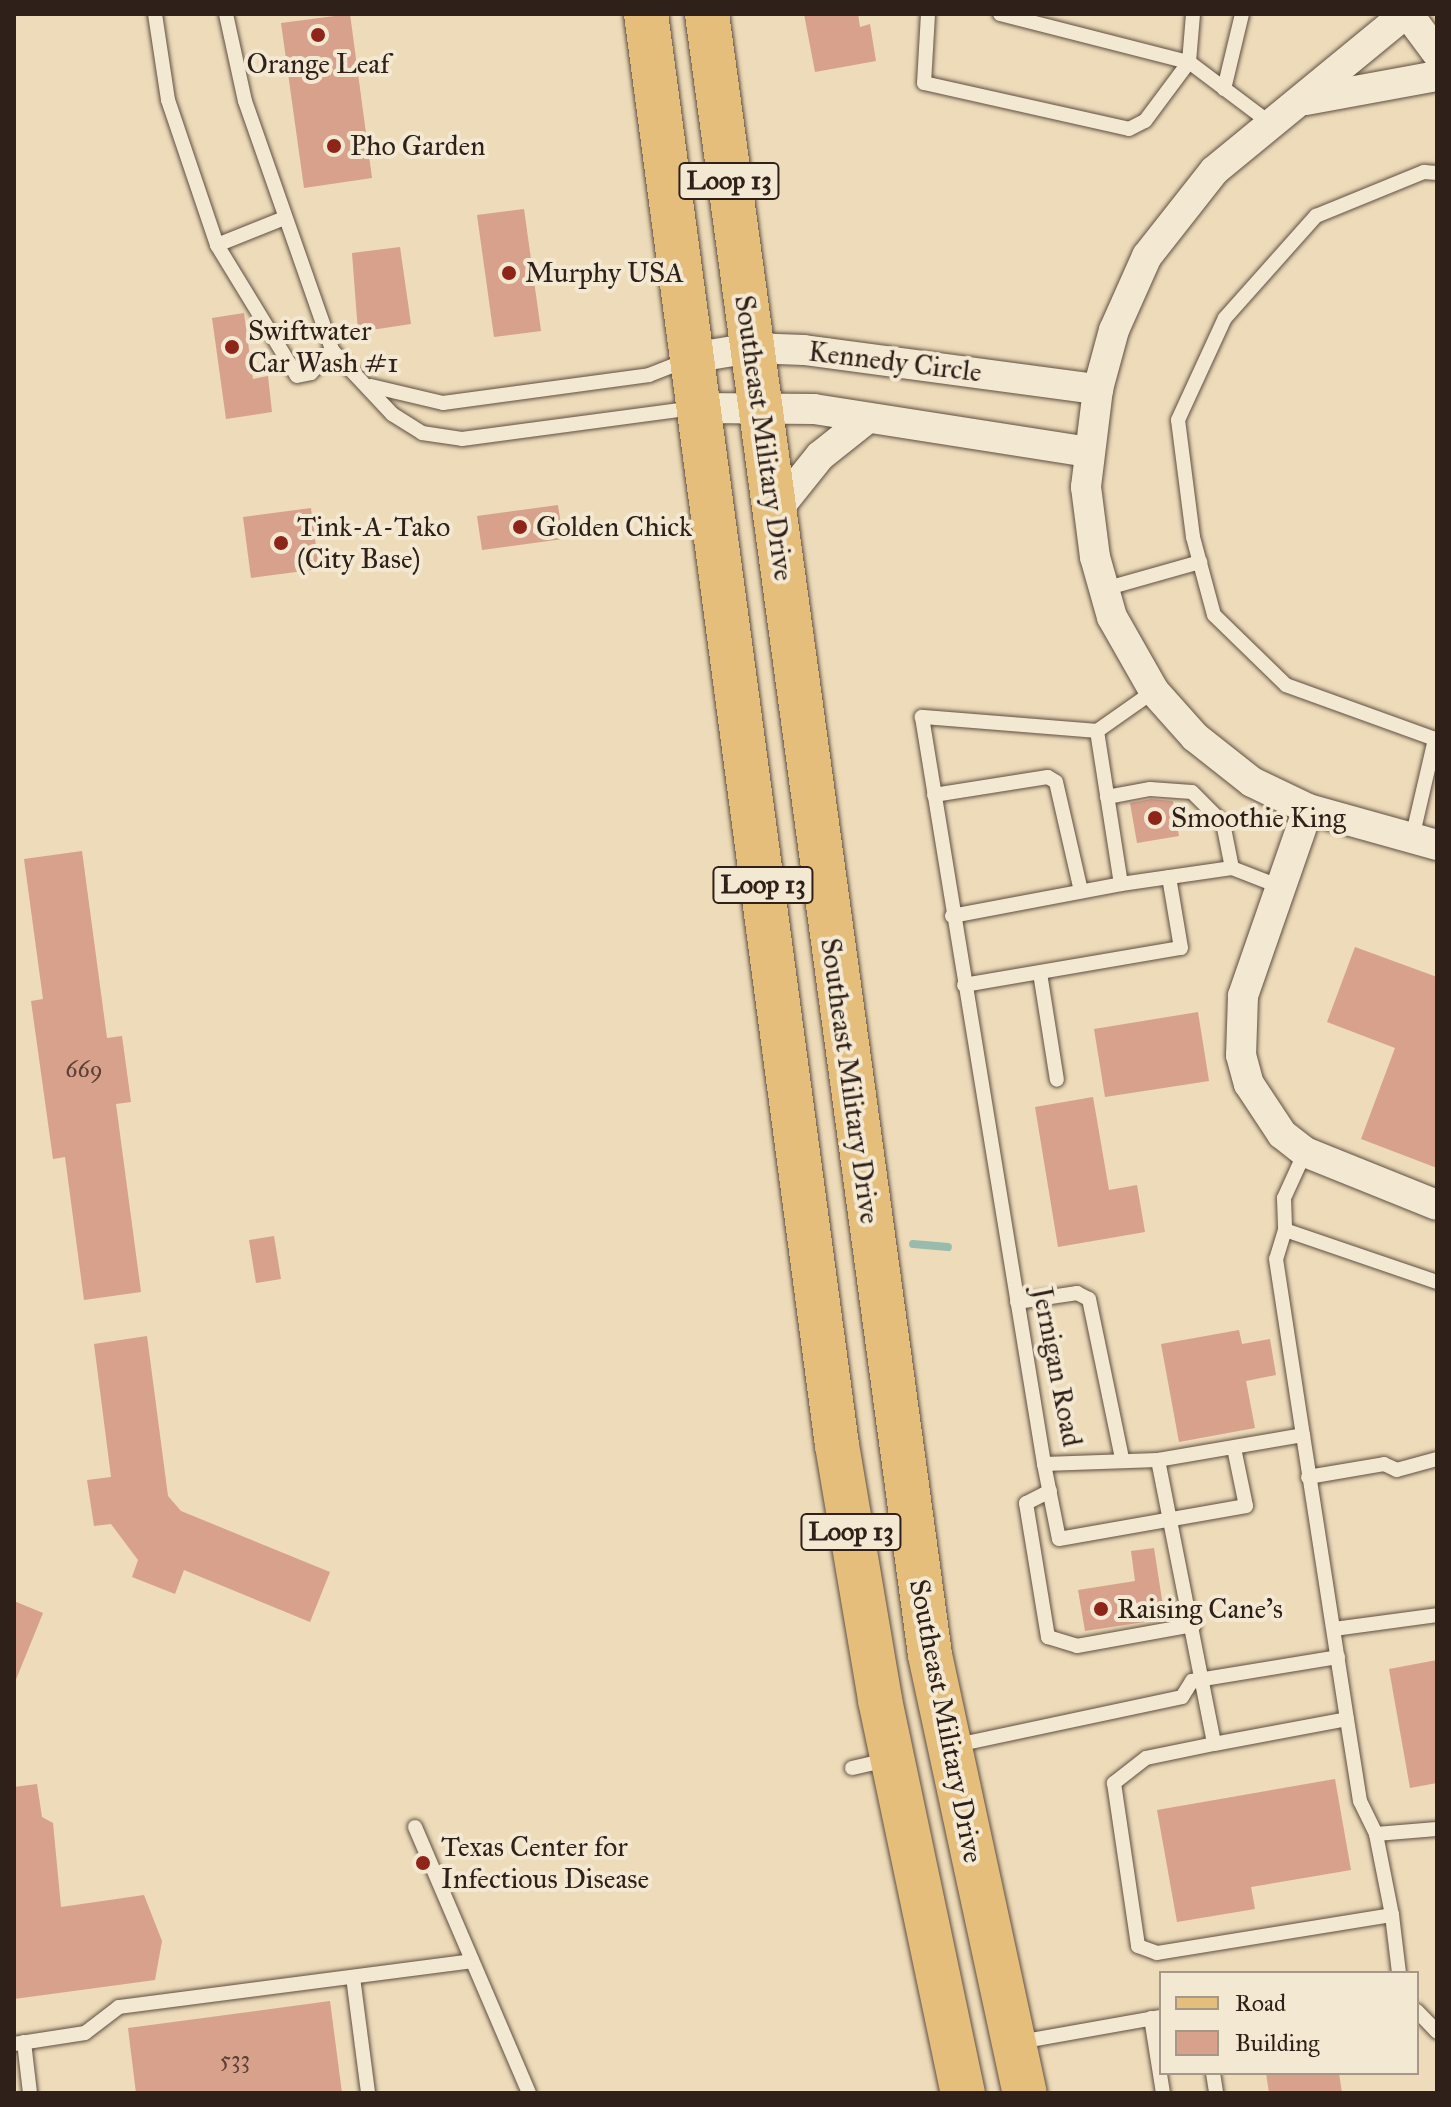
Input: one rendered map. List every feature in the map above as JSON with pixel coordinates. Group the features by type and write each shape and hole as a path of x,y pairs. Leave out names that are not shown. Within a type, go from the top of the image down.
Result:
{"main road":[{"name":"Loop 13","path":"646,14 837,1445 872,1764 963,2093"},
{"name":"Southeast Military Drive","path":"707,14 892,1399 948,1747 1025,2093"},
{"path":"872,1764 948,1747"}],"street":[{"path":"1424,842 1308,809 1252,782 1195,737 1154,691 1124,642 1104,589 1090,529 1088,452 1098,389 1114,330 1147,256 1206,180 1270,123 1407,14 1437,53"},
{"path":"1300,102 1437,76"},
{"name":"Kennedy Circle","path":"691,358 751,348 1098,389"},
{"name":"Kennedy Circle","path":"700,408 761,409 868,418 1088,452"},
{"path":"775,512 820,456 868,418"},
{"path":"1308,809 1243,996 1241,1055 1263,1110 1305,1152 1437,1205"}],"lane":[{"path":"155,14 168,100 217,245 297,376 311,373 332,350"},
{"path":"226,14 238,76 284,218 332,350 371,386 392,414 422,433 462,439 700,408"},
{"path":"928,14 924,83 1129,129 1145,121 1189,62 1193,14"},
{"path":"1000,14 1189,62 1270,123"},
{"path":"1224,89 1242,14"},
{"path":"1424,842 1435,739 1286,685 1214,615 1200,562 1178,420 1225,318 1316,216 1424,172 1437,173"},
{"path":"217,245 284,218"},
{"path":"371,386 443,403 649,375 691,358"},
{"path":"1104,589 1200,562"},
{"path":"1121,884 1097,731 1154,691"},
{"name":"Jernigan Road","path":"1097,731 922,717 952,916 1044,1464 1122,1458 1158,1460 1303,1435"},
{"path":"934,795 1048,777 1056,782 1081,891"},
{"path":"1107,797 1150,789 1192,792 1223,823 1232,868"},
{"path":"952,916 1121,884 1232,868 1281,887"},
{"path":"964,985 1181,948 1169,877"},
{"path":"1040,973 1057,1080"},
{"path":"1305,1152 1284,1198 1285,1230 1276,1259 1360,1801 1376,1834 1392,1915 1399,1971"},
{"path":"1285,1230 1437,1282"},
{"path":"1017,1302 1077,1293 1089,1299 1122,1458"},
{"path":"1044,1464 1059,1539 1246,1506 1234,1448"},
{"path":"1308,1477 1384,1464 1397,1470 1437,1459"},
{"path":"1158,1460 1194,1625 1198,1680 1214,1744"},
{"path":"1050,1491 1026,1503 1048,1637 1077,1646 1194,1625"},
{"path":"1334,1629 1437,1615"},
{"path":"948,1747 1182,1697 1198,1680 1338,1657"},
{"path":"1347,1719 1146,1758 1114,1783 1138,1946 1157,1953 1392,1915"},
{"path":"415,1827 529,2093"},
{"path":"1376,1834 1437,1829"},
{"path":"30,2093 19,2043 85,2033 119,2007 472,1961"},
{"path":"353,1977 368,2093"},
{"path":"1419,2013 1437,2032"},
{"path":"1013,2043 1156,2018 1159,2050"}],"building":[{"path":"350,14 372,178 304,188 281,23"},
{"path":"804,14 858,14 860,27 870,24 876,61 815,72"},
{"name":"Murphy USA","path":"524,209 541,331 494,337 477,215"},
{"path":"400,247 411,324 358,332 352,253"},
{"name":"Swiftwater Car Wash #1","path":"244,313 253,379 268,376 272,412 226,419 212,318"},
{"name":"Golden Chick","path":"558,505 563,539 482,550 477,516"},
{"name":"Tink-A-Tako (City Base)","path":"311,508 319,569 251,578 243,517"},
{"name":"Smoothie King","path":"1151,799 1173,801 1179,836 1137,843 1130,803"},
{"path":"82,851 107,1038 122,1036 131,1102 116,1104 141,1292 84,1300 65,1157 53,1159 31,1001 43,999 24,859"},
{"path":"1355,947 1437,977 1437,1168 1361,1139 1395,1048 1327,1022"},
{"path":"1198,1012 1209,1081 1105,1097 1094,1029"},
{"path":"1093,1097 1109,1190 1137,1185 1145,1232 1058,1247 1035,1107"},
{"path":"274,1236 281,1279 256,1283 249,1240"},
{"path":"1239,1330 1242,1344 1270,1339 1276,1375 1246,1381 1255,1428 1179,1442 1161,1344"},
{"path":"147,1336 168,1496 181,1511 330,1572 310,1622 184,1570 175,1594 132,1577 138,1560 111,1524 94,1526 87,1480 111,1477 94,1344"},
{"path":"1154,1548 1165,1619 1085,1631 1078,1590 1135,1581 1131,1551"},
{"path":"14,1601 43,1613 15,1682 14,1682"},
{"path":"1437,1660 1437,1783 1410,1788 1389,1669"},
{"path":"1335,1779 1351,1870 1251,1887 1255,1909 1177,1922 1157,1810"},
{"path":"37,1784 42,1817 53,1823 61,1907 144,1895 162,1941 155,1980 14,1999 14,1787"},
{"path":"330,2001 342,2093 136,2093 128,2028"},
{"path":"1266,2075 1339,2075 1342,2093 1269,2093"}],"waterway":[{"path":"913,1244 948,1247"}],"place":[{"name":"Orange Leaf","path":"318,35"},
{"name":"Pho Garden","path":"334,146"},
{"name":"Murphy USA","path":"509,273"},
{"name":"Swiftwater Car Wash #1","path":"232,347"},
{"name":"Golden Chick","path":"520,527"},
{"name":"Tink-A-Tako (City Base)","path":"281,543"},
{"name":"Smoothie King","path":"1155,818"},
{"name":"Raising Cane's","path":"1101,1609"},
{"name":"Texas Center for Infectious Disease","path":"423,1863"}]}
